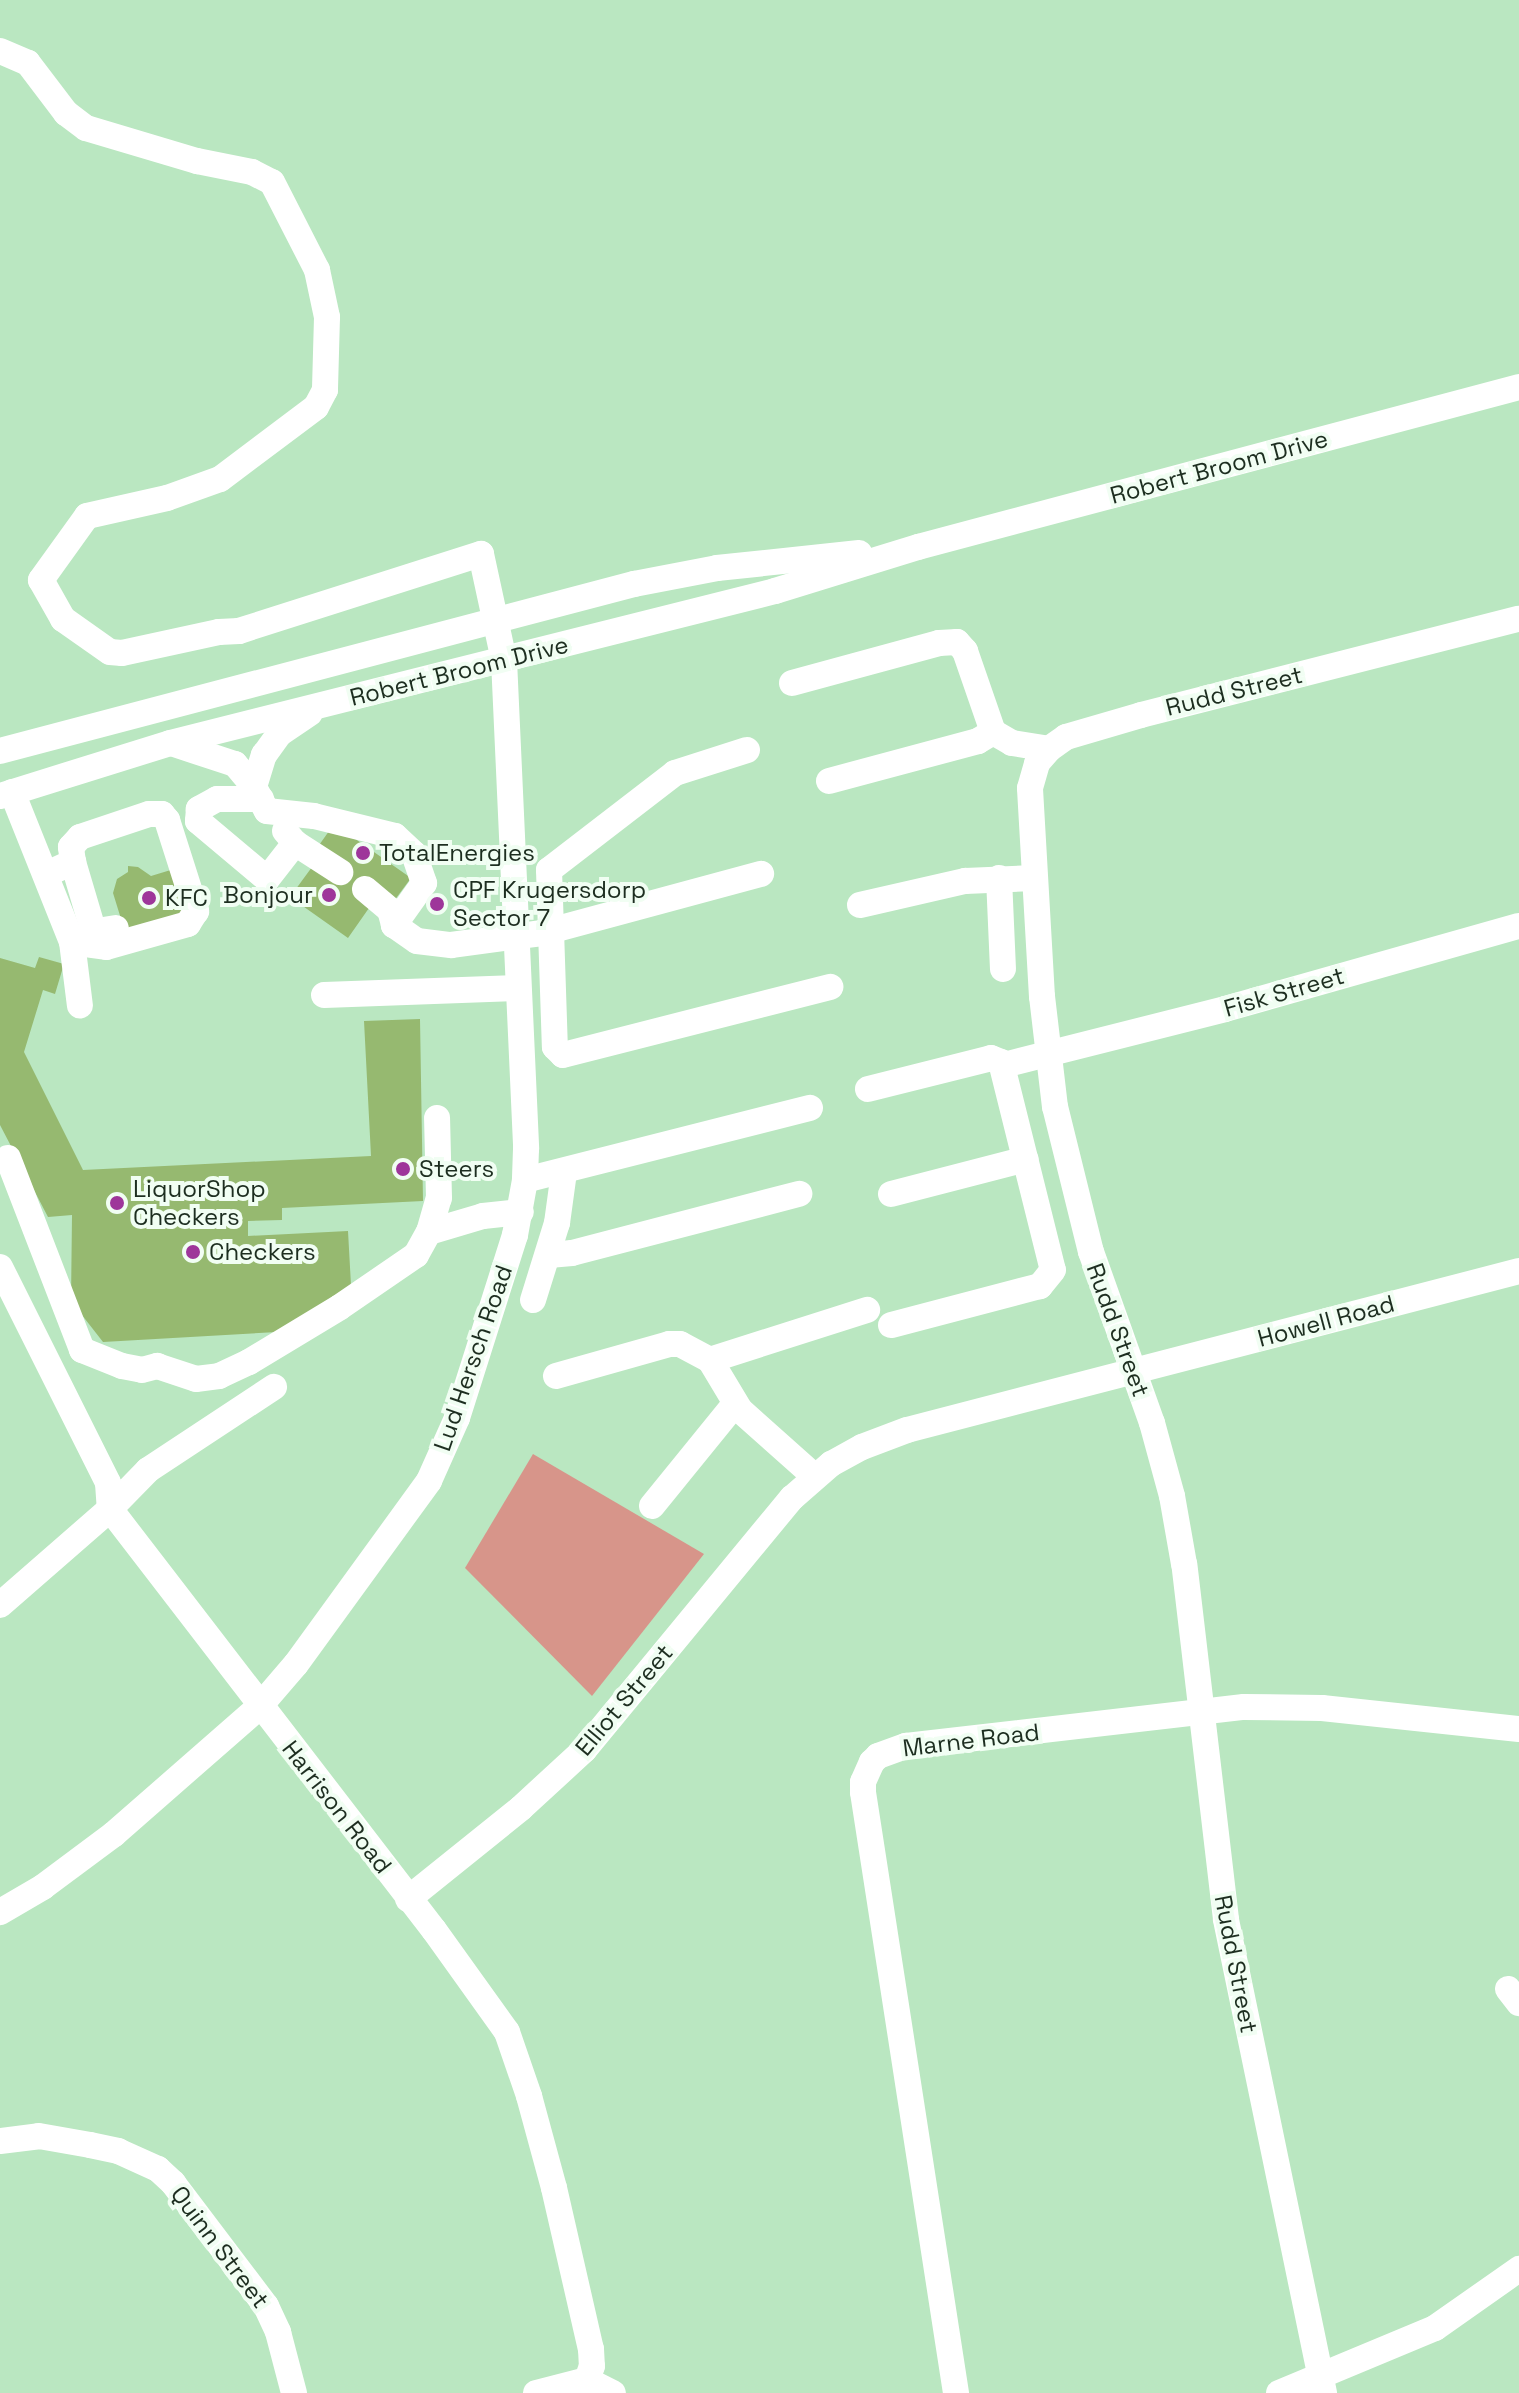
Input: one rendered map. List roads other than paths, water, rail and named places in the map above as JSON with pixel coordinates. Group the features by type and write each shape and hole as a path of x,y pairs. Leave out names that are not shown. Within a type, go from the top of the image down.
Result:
{"street":[{"name":"Lud Hersch Road","path":"0,51 28,63 66,113 86,128 197,161 264,176 272,182 317,270 327,317 325,390 310,414 265,443 232,473 201,488 87,516 41,580 63,619 110,652 122,653 219,632 239,631 481,554 504,660 525,1180 521,1212 457,1418 429,1481 296,1664 259,1707 114,1834 43,1887 0,1912"},
{"name":"Robert Broom Drive","path":"6,794 170,743 775,591 918,547 1519,387"},
{"name":"Robert Broom Drive","path":"0,751 235,686 497,622 634,584 717,568 918,547"},
{"name":"Rudd Street","path":"1322,2385 1226,1919 1177,1523 1134,1371 1091,1252 1055,1107 1034,878 1030,788 1037,763 1049,749 1066,737 1519,619"},
{"path":"792,683 939,643 957,642 965,651 993,732 1012,743 1049,749"},
{"path":"261,799 264,755 279,734 318,705"},
{"path":"829,781 978,741 993,732"},
{"path":"170,743 235,764 295,843 340,872"},
{"path":"747,750 675,773 557,861 548,876 555,1047 563,1055 830,987"},
{"path":"6,794 47,874 72,942 80,1006"},
{"path":"295,843 267,879 198,821 199,809 217,799 261,799 395,836 414,854 424,883 394,925"},
{"path":"47,874 76,850 162,814 167,820 196,911 188,924 106,947 72,942"},
{"path":"76,850 92,926 97,931 116,928"},
{"path":"365,889 390,910 394,925 417,941 451,945 550,931 761,874"},
{"path":"999,878 1003,969"},
{"path":"860,905 965,881 1034,878"},
{"name":"Fisk Street","path":"868,1089 991,1058 998,1059 1004,1065 1049,1056 1519,926"},
{"path":"324,995 518,980"},
{"path":"404,990 479,995 500,1005 523,1073"},
{"path":"891,1325 1047,1283 1053,1270 1004,1065"},
{"path":"525,1180 810,1108"},
{"path":"8,1158 82,1350 132,1368 157,1366 196,1379 219,1376 275,1346 406,1264 420,1251 439,1198 437,1118"},
{"path":"891,1194 1026,1159"},
{"path":"533,1300 549,1255 562,1202 564,1172"},
{"path":"549,1255 572,1253 799,1194"},
{"path":"429,1232 483,1216 521,1212"},
{"name":"Harrison Road","path":"0,1267 108,1483 110,1509 507,2032 529,2096 568,2247 591,2349 592,2366 587,2380"},
{"name":"Howell Road","path":"1134,1371 1519,1271"},
{"path":"710,1360 867,1310"},
{"path":"556,1376 669,1344 699,1352 710,1360 735,1404 814,1476"},
{"name":"Elliot Street","path":"408,1899 521,1808 584,1750 792,1498 814,1476 862,1447 907,1430 1134,1371"},
{"path":"0,1605 110,1509 148,1470 274,1387"},
{"path":"652,1506 735,1404"},
{"name":"Marne Road","path":"956,2393 863,1782 878,1756 906,1746 1201,1712 1296,1706 1519,1729"},
{"name":"Quinn Street","path":"0,2141 39,2136 90,2145 118,2151 166,2176 266,2306 278,2332 294,2393"},
{"path":"1279,2393 1322,2385 1435,2328 1519,2269"},
{"path":"536,2393 587,2380 613,2393"}],"place":[{"name":"TotalEnergies","path":"363,853"},
{"name":"Bonjour","path":"329,895"},
{"name":"KFC","path":"149,898"},
{"name":"CPF Krugersdorp Sector 7","path":"437,904"},
{"name":"Steers","path":"403,1169"},
{"name":"LiquorShop Checkers","path":"117,1203"},
{"name":"Checkers","path":"193,1252"}]}
